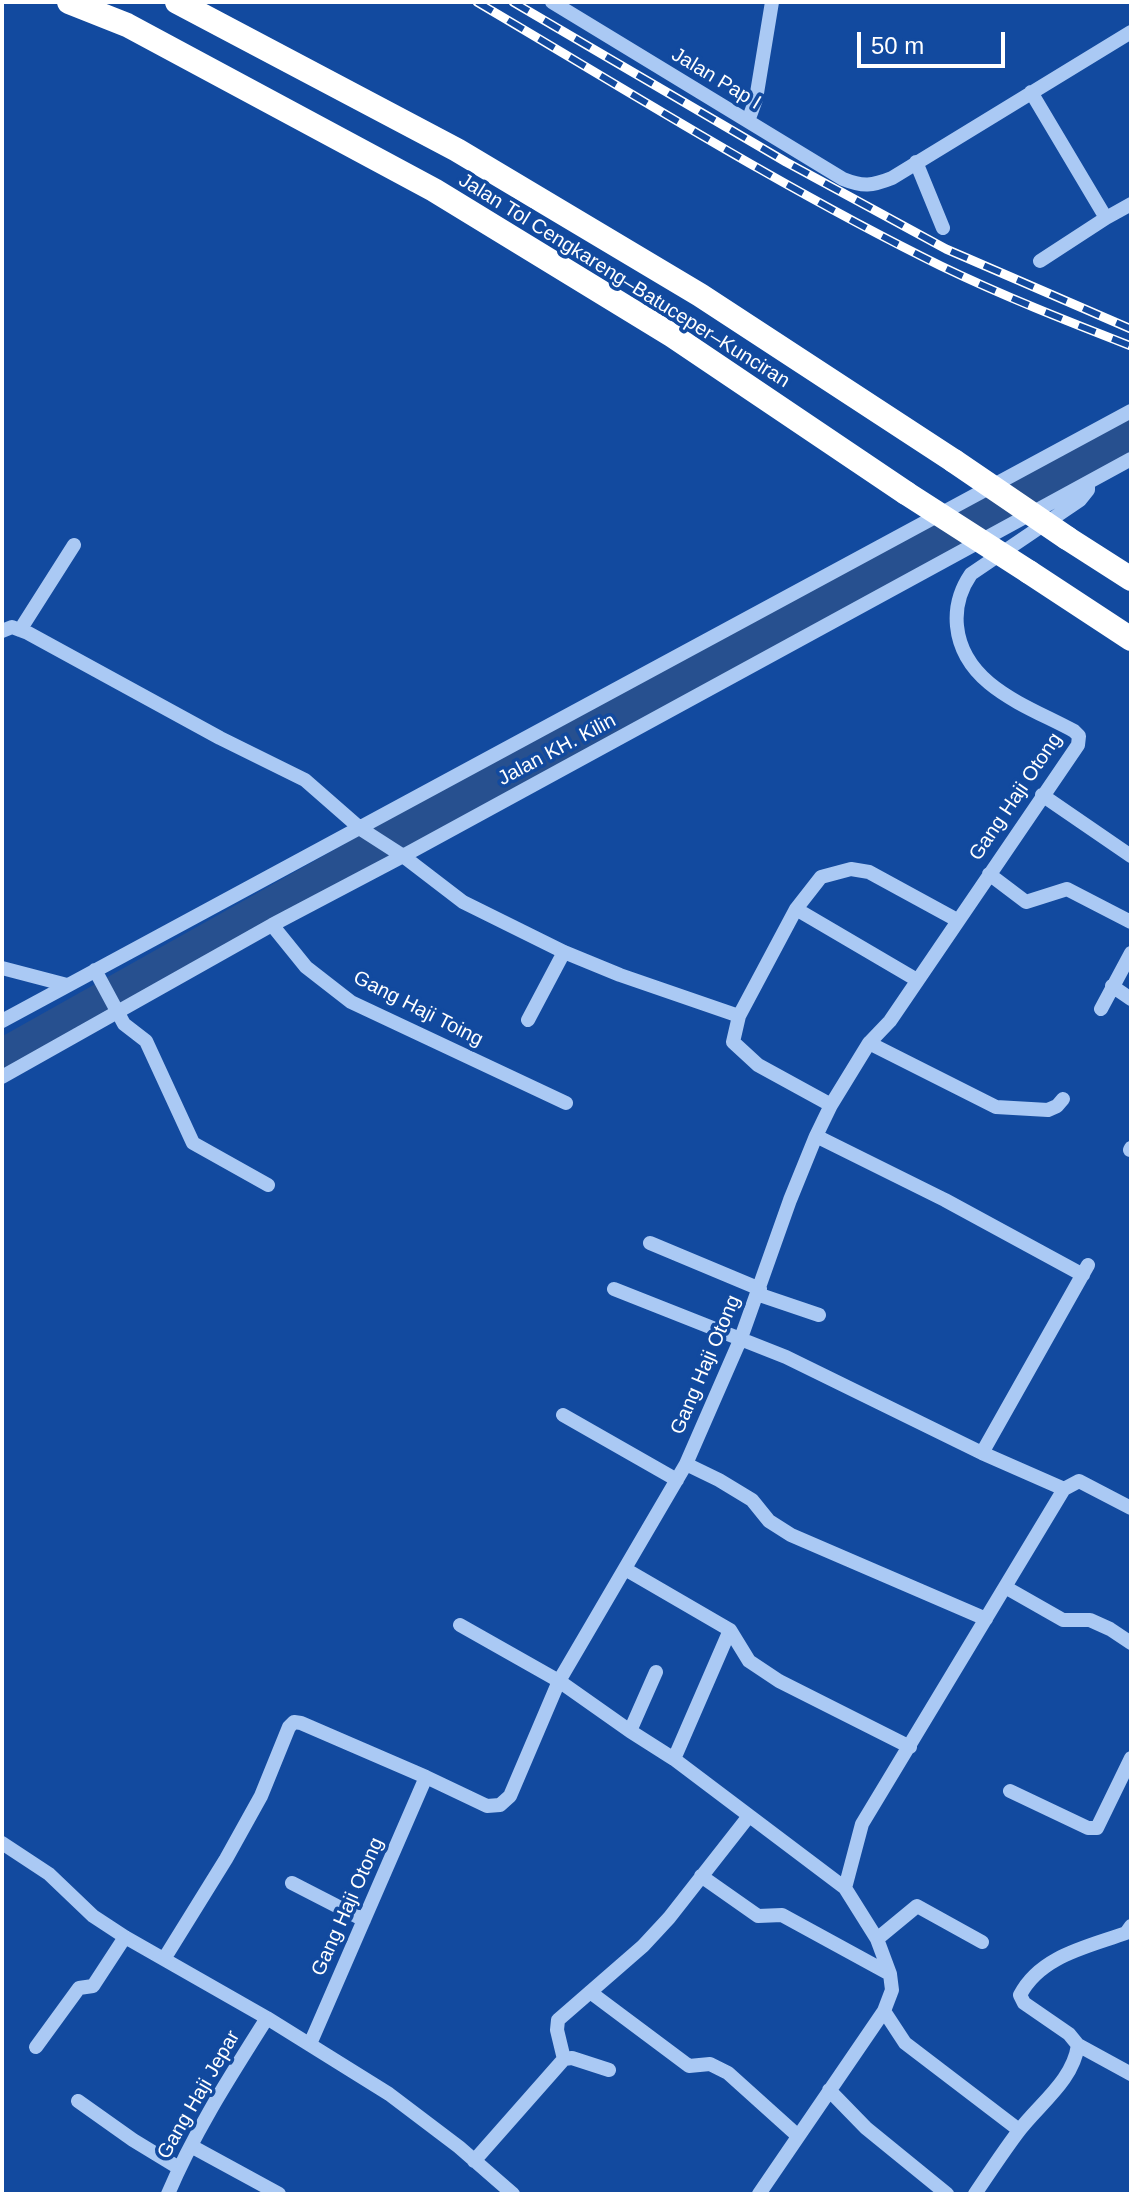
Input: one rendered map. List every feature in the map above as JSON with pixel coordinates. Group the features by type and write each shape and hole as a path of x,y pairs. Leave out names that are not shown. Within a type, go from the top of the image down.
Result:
{"highway":[{"name":"Jalan Tol Cengkareng–Batuceper–Kunciran","path":"69,2 127,25 434,190 673,336 1131,639"},
{"name":"Jalan Tol Cengkareng–Batuceper–Kunciran","path":"177,2 457,150 700,295 1131,579"}],"street":[{"name":"Jalan Pap I","path":"552,2 843,179 861,186 872,185 892,178 916,162"},
{"path":"748,121 756,99 772,2"},
{"path":"943,228 916,162 1131,32"},
{"path":"1031,92 1106,218"},
{"path":"1040,261 1131,204"},
{"name":"Jalan KH. Kilin","path":"2,1021 67,985 98,976 366,833 1131,411"},
{"name":"Jalan KH. Kilin","path":"2,1077 114,1005 272,925 1131,459"},
{"name":"Gang Haji Otong","path":"310,2044 426,1777 487,1806 495,1807 506,1801 559,1681 686,1464 741,1338 790,1200 831,1105 869,1043 890,1021 1078,745 1079,736 989,685 979,675 970,665 959,640 956,610 963,586 971,574 1080,500 1088,490 1088,483"},
{"path":"20,630 74,545"},
{"path":"2,631 12,627 20,630 220,738 305,780 366,833 463,902 564,952 739,1016"},
{"path":"1042,795 1131,856"},
{"path":"831,1105 758,1065 733,1042 739,1016 796,909 821,877 851,869 869,872 957,920"},
{"path":"989,874 1026,902 1067,889 1131,922"},
{"path":"796,909 917,980"},
{"name":"Gang Haji Toing","path":"272,925 306,967 351,1002 566,1103"},
{"path":"528,1020 564,952"},
{"path":"1101,1009 1131,953"},
{"path":"2,968 67,985"},
{"path":"98,976 124,1024 146,1041 193,1143 268,1185"},
{"path":"1112,986 1131,999"},
{"path":"869,1043 996,1107 1048,1110 1063,1099"},
{"path":"816,1136 1085,1270 982,1453"},
{"path":"650,1243 758,1292 819,1315"},
{"path":"614,1289 741,1338 1064,1489"},
{"path":"563,1415 677,1480"},
{"path":"686,1464 752,1500 769,1521 791,1535 986,1619"},
{"path":"845,1888 862,1824 1064,1489 1079,1481 1131,1508"},
{"path":"625,1569 730,1630 749,1661 779,1681 910,1747"},
{"path":"1005,1587 1063,1620 1090,1620 1131,1643"},
{"path":"460,1625 559,1681 674,1759 845,1888 877,1939 890,1974 892,1990 884,2011 759,2194"},
{"path":"674,1759 730,1630"},
{"path":"630,1731 656,1672"},
{"path":"164,1959 261,1796 289,1727 294,1722 426,1777"},
{"path":"1010,1791 1088,1828 1097,1828 1131,1758"},
{"path":"564,2059 557,2030 558,2020 643,1946 749,1816"},
{"path":"2,1843 49,1874 93,1916 125,1937 267,2018 389,2094 513,2194"},
{"path":"701,1876 758,1916 782,1915 890,1974"},
{"path":"292,1883 364,1920"},
{"path":"877,1939 917,1906 982,1942"},
{"path":"1131,1926 1126,1933 1054,1959 1025,1985 1020,1995 1024,2003 1069,2034 1078,2045 1131,2074"},
{"path":"36,2047 79,1988 93,1986 125,1937"},
{"path":"590,1992 689,2066 710,2064 728,2073 798,2136"},
{"path":"884,2011 905,2043 1019,2130"},
{"name":"Gang Haji Jepar","path":"168,2194 221,2091 267,2018"},
{"path":"975,2194 1019,2130 1069,2072 1078,2045"},
{"path":"474,2161 564,2059 572,2058 609,2070"},
{"path":"829,2090 866,2128 947,2194"},
{"path":"78,2101 179,2168"},
{"path":"191,2146 279,2194"}],"waterway":[{"path":"2,1057 424,820 1131,436"}],"railway":[{"path":"477,2 707,138 882,236 988,288 1131,346"},
{"path":"513,2 786,162 946,249 1131,329"}]}
